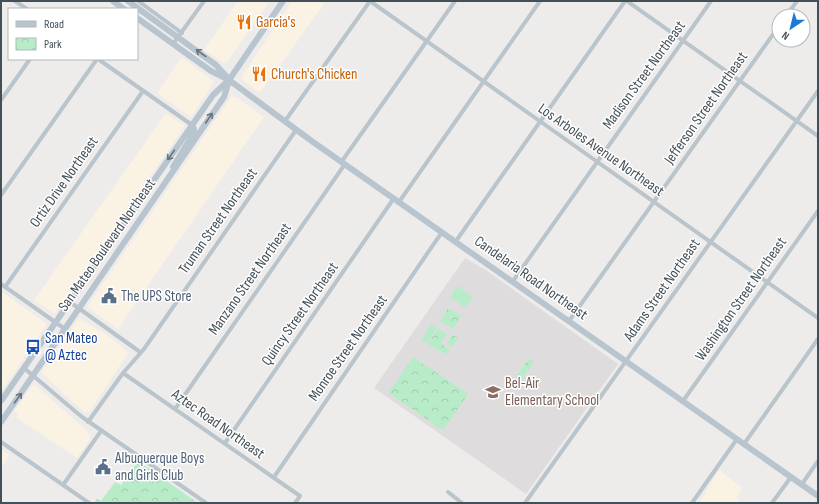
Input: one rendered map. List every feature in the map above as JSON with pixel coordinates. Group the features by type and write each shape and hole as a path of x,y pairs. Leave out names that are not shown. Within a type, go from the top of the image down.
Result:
{"main road":[{"path":"113,1 123,8"},
{"name":"Candelaria Road Northeast","path":"128,1 180,35 216,65 229,80"},
{"name":"San Mateo Boulevard Northeast","path":"1,401 213,95 229,80 283,1"},
{"name":"Candelaria Road Northeast","path":"138,19 210,71 229,80 296,130 818,496"},
{"name":"San Mateo Boulevard Northeast","path":"1,422 224,96 229,80"},
{"path":"170,176 177,159 193,134 194,129 192,125"}],"street":[{"path":"15,1 26,8"},
{"path":"138,1 180,35"},
{"path":"173,44 204,1"},
{"path":"285,121 370,1"},
{"name":"Los Arboles Avenue Northeast","path":"370,1 818,318"},
{"name":"Manzano Street Northeast","path":"175,409 426,41 455,1"},
{"name":"Quincy Street Northeast","path":"225,443 396,200 484,81 540,1"},
{"path":"456,241 626,1 818,136"},
{"name":"Madison Street Northeast","path":"513,281 711,1"},
{"name":"Jefferson Street Northeast","path":"569,321 771,37"},
{"path":"1,100 29,60"},
{"path":"1,195 97,60"},
{"path":"99,60 192,125"},
{"name":"Ortiz Drive Northeast","path":"5,287 143,91"},
{"name":"Adams Street Northeast","path":"525,503 818,91"},
{"name":"Truman Street Northeast","path":"88,422 123,373 144,349 296,130"},
{"name":"Washington Street Northeast","path":"683,401 766,282 818,211"},
{"name":"Monroe Street Northeast","path":"274,477 442,232"},
{"path":"1,284 65,329"},
{"path":"70,302 140,352"},
{"path":"744,444 818,339"},
{"path":"24,368 88,422 206,503"},
{"name":"Aztec Road Northeast","path":"123,373 300,496 295,503"},
{"path":"63,485 101,431"},
{"path":"692,503 737,439"},
{"path":"1,442 89,503"},
{"path":"802,484 818,461"},
{"path":"772,503 791,477"},
{"path":"448,492 462,503"}],"shaded area":[{"path":"238,1 270,1 227,62 224,63 204,50"},
{"path":"292,1 326,1 260,93 243,80 242,76"},
{"path":"182,57 211,79 213,83 191,117 157,93"},
{"path":"231,97 236,97 264,117 118,329 87,307"},
{"path":"166,113 185,126 55,313 53,313 34,300"},
{"path":"465,258 487,271 618,364 526,494 374,388"},
{"path":"1,291 47,324 1,392"},
{"path":"79,318 113,339 128,353 90,411 85,413 41,372"},
{"path":"34,384 88,432 90,439 77,458 16,417 18,414 14,411"},
{"path":"1,449 10,455 1,468"},
{"path":"719,470 742,488 737,497 740,503 699,503"}],"green space":[{"path":"458,286 473,297 465,308 450,297"},
{"path":"448,308 461,316 453,329 440,321"},
{"path":"431,324 437,328 427,344 421,340"},
{"path":"438,328 447,334 441,343 449,350 447,354 428,345"},
{"path":"452,334 458,338 452,347 446,344"},
{"path":"413,357 467,393 467,396 442,430 389,392"},
{"path":"529,358 534,362 518,385 513,381"},
{"path":"138,461 198,503 94,503 97,499 101,501 115,482 121,485"}],"place":[{"name":"Garcia's","path":"244,22"},
{"name":"Church's Chicken","path":"259,74"},
{"name":"The UPS Store","path":"109,296"},
{"name":"San Mateo @ Aztec","path":"33,347"},
{"name":"Bel-Air Elementary School","path":"493,392"},
{"name":"Albuquerque Boys and Girls Club","path":"103,467"}]}
